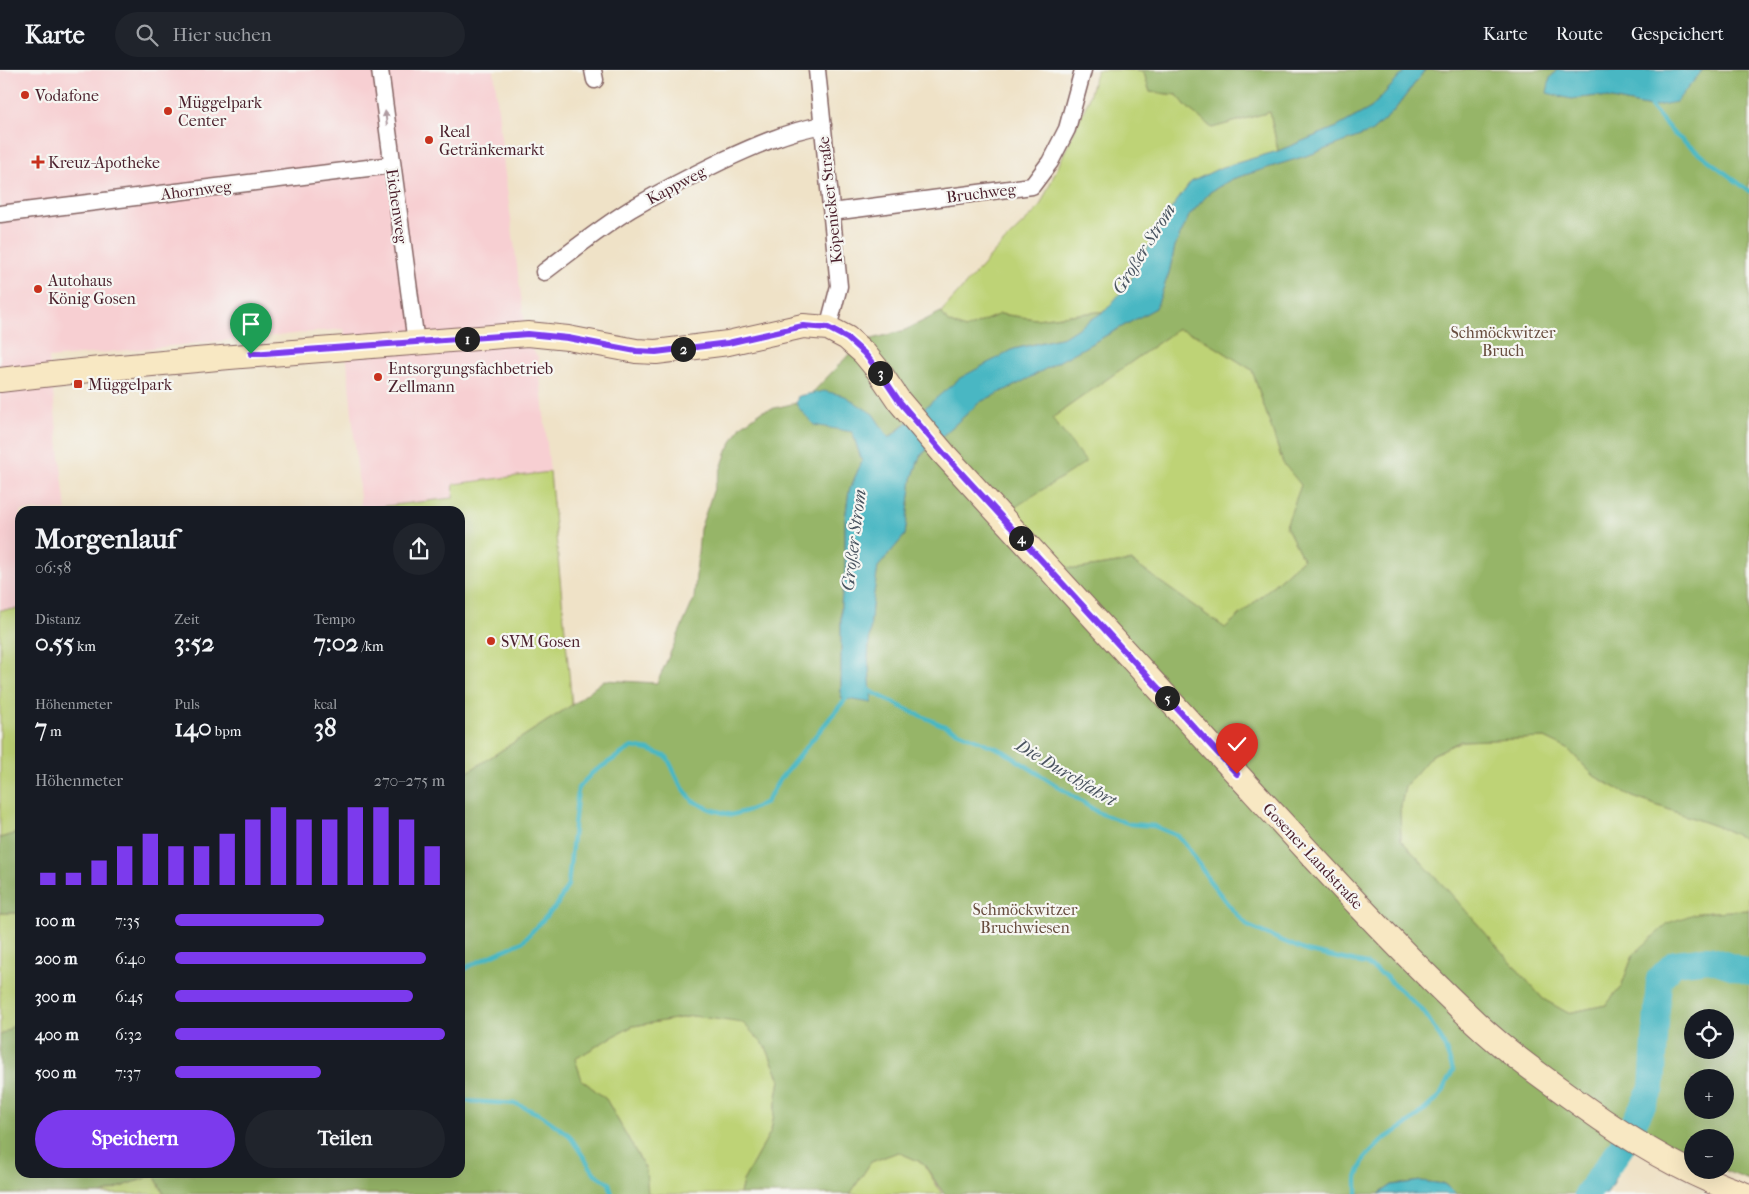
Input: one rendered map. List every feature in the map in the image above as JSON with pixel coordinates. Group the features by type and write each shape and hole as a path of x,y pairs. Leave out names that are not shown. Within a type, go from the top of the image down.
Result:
{"main road":[{"path":"0,380 72,371 251,354 528,334 568,338 636,351 656,352 728,343 803,326 828,328"},
{"name":"Gosener Landstraße","path":"828,328 847,338 864,353 899,401 944,454 1341,887 1477,1024 1527,1066 1604,1121 1652,1151 1720,1186 1744,1194"}],"street":[{"name":"Eichenweg","path":"380,70 416,342"},
{"name":"Köpenicker Straße","path":"817,70 839,286 828,328"},
{"name":"Bruchweg","path":"832,212 1032,186 1050,162 1067,128 1083,70"},
{"name":"Kappweg","path":"544,272 623,214 698,172 777,137 823,125"},
{"name":"Ahornweg","path":"0,214 392,165"}],"shaded area":[{"path":"0,70 494,70 504,166 527,342 538,357 550,472 454,484 454,498 386,506 361,506 344,329 49,358 66,506 15,506 15,609 0,610"}],"green space":[{"path":"1097,70 1136,70 1144,73 1150,92 1177,95 1188,108 1212,128 1270,112 1278,151 1220,168 1191,182 1163,220 1129,283 1106,311 1036,319 1000,314 965,329 948,322 941,312 999,247 1039,208 1087,103"},
{"path":"1136,70 1406,70 1371,108 1337,127 1278,151 1270,112 1212,128 1188,108 1177,95 1150,92 1144,73"},
{"path":"1425,70 1557,70 1550,78 1571,99 1597,96 1651,107 1703,70 1749,70 1749,841 1724,829 1633,797 1594,776 1568,749 1545,738 1461,741 1432,755 1405,786 1400,811 1401,840 1543,999 1568,1013 1606,1005 1621,987 1633,955 1668,923 1697,913 1749,910 1749,1180 1734,1174 1734,1129 1684,1129 1684,1153 1651,1138 1622,1118 1614,1142 1577,1194 1457,1194 1444,1184 1421,1181 1392,1185 1379,1194 944,1194 923,1163 898,1152 871,1162 850,1194 740,1194 743,1181 771,1131 780,1080 766,1047 743,1023 693,1016 633,1026 575,1059 582,1080 606,1099 646,1170 648,1194 164,1194 156,1178 465,1178 465,774 572,705 604,680 657,683 694,599 700,529 727,451 741,426 762,411 796,403 798,407 834,427 852,432 862,461 849,491 845,519 845,568 841,604 841,698 872,702 868,657 872,606 878,567 905,535 912,479 920,456 980,402 1018,384 1156,308 1169,273 1175,246 1189,216 1210,192 1232,179 1312,154 1371,132 1393,112","holes":["1178,329 1198,336 1252,370 1283,463 1301,485 1286,526 1303,559 1225,628 1131,561 1077,569 1031,561 995,520 1086,462 1052,418"]},
{"path":"1106,311 1064,337 1014,349 961,378 888,438 873,414 812,393 861,342 905,330 941,312 948,322 965,329 1000,314 1036,319"},
{"path":"1178,329 1198,336 1252,370 1283,463 1302,485 1286,526 1303,559 1225,628 1131,561 1077,569 1031,561 994,520 1052,418"},
{"path":"550,472 572,705 465,774 465,506 386,506 453,498 454,484"},
{"path":"15,609 15,834 0,838 0,610"},
{"path":"1545,738 1568,749 1594,776 1633,797 1724,829 1749,841 1749,910 1697,913 1633,955 1621,987 1606,1005 1568,1013 1543,999 1401,840 1400,811 1405,786 1432,755 1461,741"},
{"path":"15,834 15,913 0,913 0,838"},
{"path":"0,913 15,913 15,1024 0,1036"},
{"path":"693,1016 743,1022 766,1047 780,1080 771,1131 743,1181 740,1194 647,1194 646,1170 606,1099 582,1080 575,1059 633,1026"},
{"path":"15,1024 15,1178 146,1178 101,1194 0,1194 0,1036"},
{"path":"898,1152 923,1163 942,1194 850,1194 871,1162"},
{"path":"146,1178 156,1178 164,1194 101,1194"}],"water":[{"path":"1406,70 1425,70 1393,112 1371,132 1312,154 1232,179 1210,192 1189,216 1175,246 1169,273 1156,308 1018,384 980,402 920,456 912,479 905,535 878,567 872,606 868,657 872,703 841,698 841,604 845,568 845,519 849,491 862,461 852,432 814,425 798,407 796,403 798,396 824,391 845,396 873,414 889,438 960,378 1014,349 1064,337 1106,310 1129,283 1163,220 1191,182 1220,168 1278,151 1337,127 1371,108"},
{"path":"1557,70 1703,70 1676,102 1651,107 1597,96 1571,99 1547,93 1550,78"},
{"path":"1614,1142 1628,1152 1607,1194 1577,1194"},
{"path":"1421,1181 1444,1184 1457,1194 1379,1194 1392,1185"}],"waterway":[{"path":"1651,107 1674,134 1749,191"},
{"name":"Die Durchfahrt","path":"866,689 912,712 1003,751 1099,813 1130,824 1154,826 1178,836 1189,849 1209,880 1248,926 1306,951 1366,964 1385,976 1424,1012 1443,1042 1453,1070 1440,1096 1412,1121 1384,1139 1364,1159 1357,1178 1357,1194"},
{"name":"Großer Strom","path":"465,969 522,942 557,905 568,885 578,788 592,773 632,747 649,750 667,757 680,784 693,801 710,809 731,815 750,810 766,802 780,779 849,695"},
{"path":"1587,1194 1620,1149 1652,1088 1659,979 1675,963 1709,959 1749,972"},
{"name":"Großer Strom","path":"465,1100 517,1104 541,1115 569,1135 595,1174 609,1183 612,1194"}],"place":[{"name":"Vodafone","path":"25,95"},
{"name":"Müggelpark Center","path":"168,111"},
{"name":"Real Getränkemarkt","path":"429,140"},
{"name":"Kreuz-Apotheke","path":"38,162"},
{"name":"Autohaus König Gosen","path":"38,289"},
{"name":"Entsorgungsfachbetrieb Zellmann","path":"378,377"},
{"name":"Müggelpark","path":"78,384"},
{"name":"SVM Gosen","path":"491,641"}],"route":[{"path":"251,354 528,334 568,338 636,351 656,352 728,343 803,326 828,328 847,338 864,353 899,401 944,454 1237,774"}],"park label":[{"name":"Schmöckwitzer Bruch","path":"1503,341"},
{"name":"Schmöckwitzer Bruchwiesen","path":"1025,918"}]}
